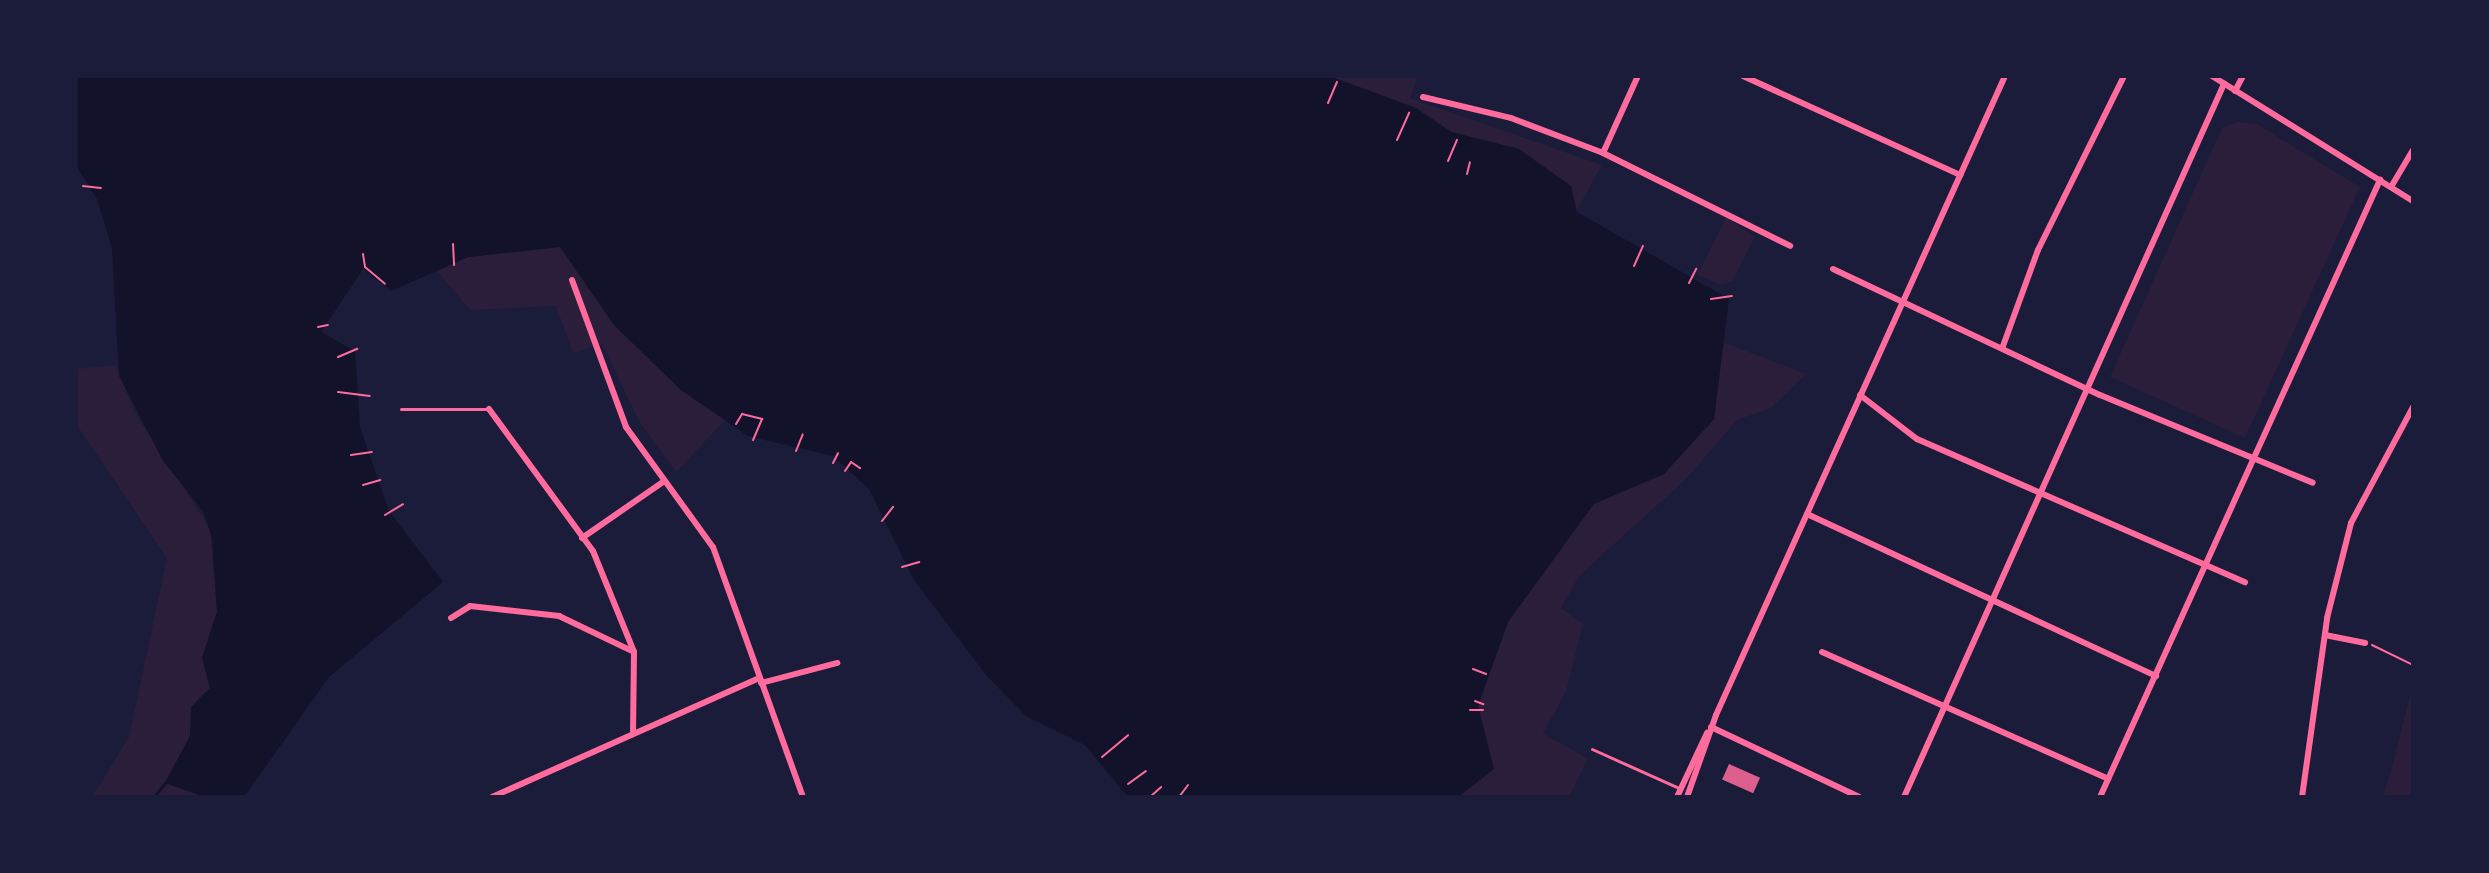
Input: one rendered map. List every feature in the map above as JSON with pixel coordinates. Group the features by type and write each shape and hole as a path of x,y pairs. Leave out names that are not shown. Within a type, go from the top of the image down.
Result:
{"street":[{"path":"1603,153 1638,76"},
{"path":"1743,76 1960,175"},
{"path":"1677,797 2005,76"},
{"path":"2003,346 2038,250 2124,76"},
{"path":"2212,76 2413,201"},
{"path":"2235,91 2243,76"},
{"path":"1904,797 2224,84"},
{"path":"1423,97 1511,118 1603,153 1790,246"},
{"path":"2391,187 2413,150"},
{"path":"2100,797 2380,180"},
{"path":"1833,269 1904,299 2088,388 2313,483"},
{"path":"572,280 626,427 713,547 803,797"},
{"path":"1860,395 1917,439 2245,582"},
{"path":"2302,797 2325,635 2351,523 2413,407"},
{"path":"489,409 582,538 634,652 633,731"},
{"path":"582,538 663,482"},
{"path":"1807,514 1992,603 2156,676"},
{"path":"451,618 470,606 559,616 634,652"},
{"path":"2325,635 2365,643"},
{"path":"1822,652 2108,779"},
{"path":"492,797 633,731 760,680 837,663"},
{"path":"1687,797 1711,727"},
{"path":"1711,727 1859,797"}],"lane":[{"path":"401,409 489,409"},
{"path":"1592,749 1681,789"}],"path":[{"path":"1328,103 1337,82"},
{"path":"1397,140 1409,113"},
{"path":"1448,161 1457,140"},
{"path":"1467,174 1470,162"},
{"path":"83,186 101,188"},
{"path":"453,244 454,265"},
{"path":"1634,266 1643,246"},
{"path":"363,254 365,267 385,284"},
{"path":"1689,283 1696,269"},
{"path":"1711,299 1732,296"},
{"path":"318,327 328,325"},
{"path":"338,357 357,349"},
{"path":"338,392 370,396"},
{"path":"736,424 742,414 762,419 753,440"},
{"path":"796,451 803,434"},
{"path":"351,455 372,452"},
{"path":"833,463 838,453"},
{"path":"845,471 851,462 860,468"},
{"path":"363,485 380,480"},
{"path":"385,515 403,504"},
{"path":"882,521 893,507"},
{"path":"902,567 919,562"},
{"path":"2365,643 2413,665"},
{"path":"1473,669 1486,674"},
{"path":"1475,701 1483,704"},
{"path":"1470,710 1483,710"},
{"path":"1102,757 1128,735"},
{"path":"1128,784 1146,771"},
{"path":"1179,797 1188,785"},
{"path":"1150,797 1161,787"}],"shaded area":[{"path":"76,76 1329,76 1416,108 1451,132 1519,149 1571,186 1577,212 1729,299 1714,419 1664,474 1594,504 1508,622 1478,706 1494,769 1458,797 1128,797 1085,745 1026,716 987,676 914,580 869,489 833,456 748,436 681,390 614,325 560,247 468,257 391,291 363,269 321,332 355,351 360,427 389,511 443,582 329,677 244,797 205,797 165,783 190,736 191,707 210,688 202,658 217,612 212,538 203,511 163,461 119,376 112,248 97,199 76,166"},
{"path":"1329,76 1418,76 1410,98 1602,165 1576,212 1519,149 1451,132 1416,108"},
{"path":"2237,122 2257,124 2360,187 2245,438 2110,377 2222,128"},
{"path":"1726,217 1755,237 1732,281 1721,285 1697,275"},
{"path":"560,246 614,325 681,390 725,420 676,472 639,421 602,344 573,353 556,306 470,310 437,271 468,257"},
{"path":"1723,342 1806,374 1771,408 1737,420 1686,479 1579,576 1561,608 1583,624 1566,692 1543,733 1588,759 1569,797 1458,797 1494,769 1478,706 1508,622 1594,503 1664,474 1714,419"},
{"path":"116,365 135,413 210,528 217,612 202,658 210,688 198,699 190,736 165,782 205,797 92,797 129,737 167,558 76,424 76,369"},
{"path":"2413,684 2413,797 2383,797 2393,763"}],"building":[{"path":"1729,764 1760,778 1753,793 1722,780"}],"waterway":[{"path":"154,797 165,783"}]}
